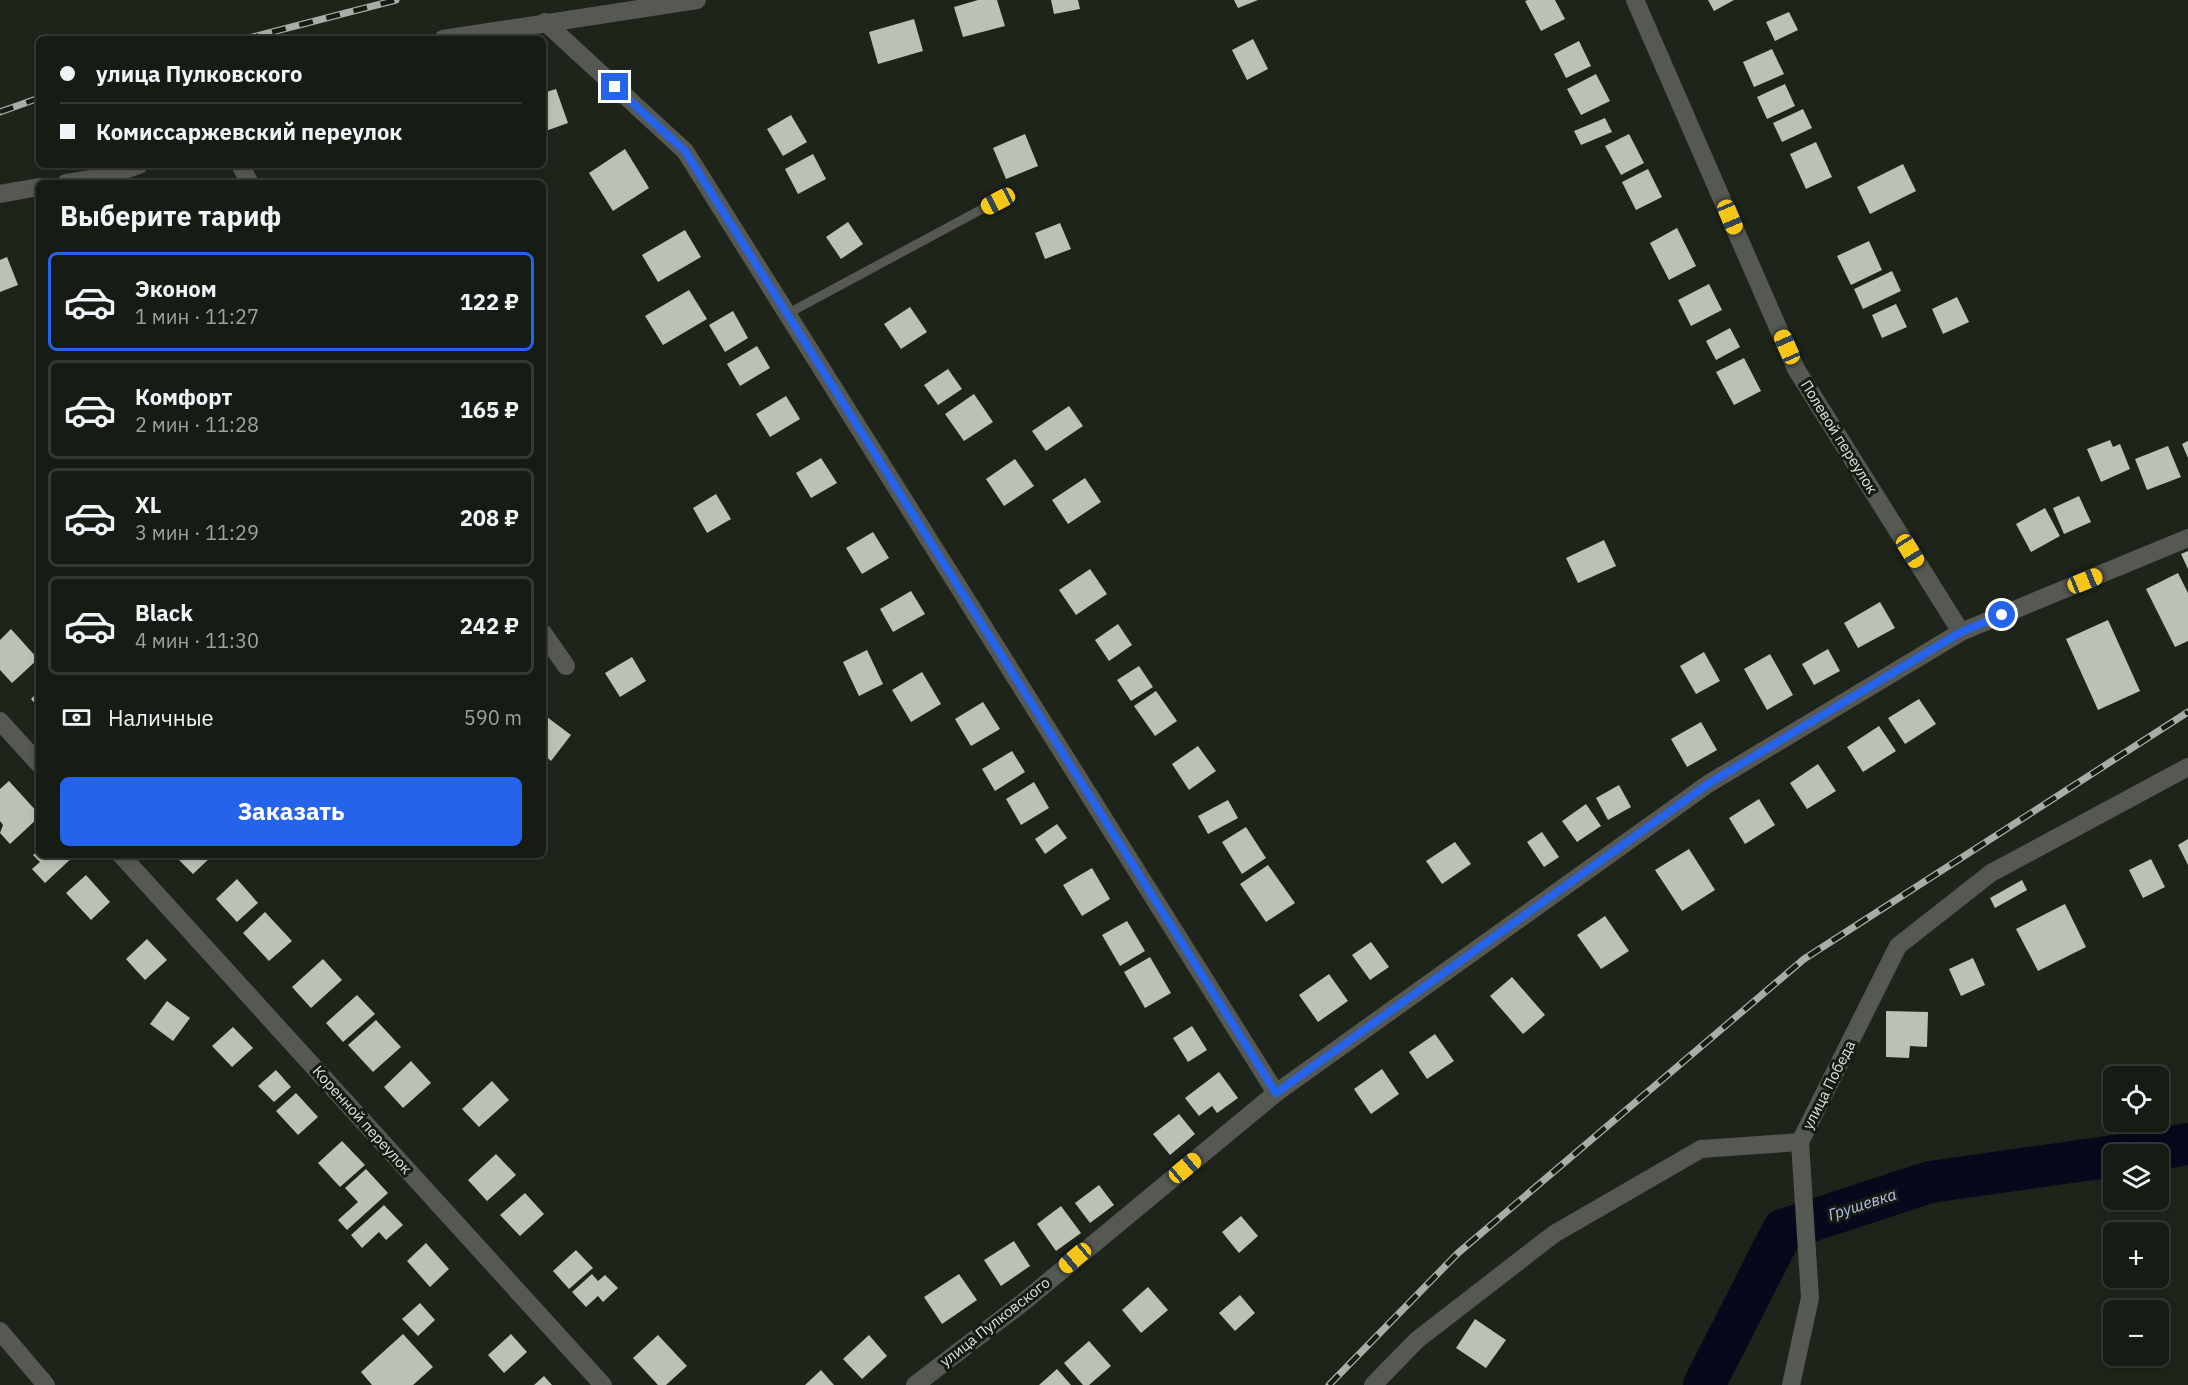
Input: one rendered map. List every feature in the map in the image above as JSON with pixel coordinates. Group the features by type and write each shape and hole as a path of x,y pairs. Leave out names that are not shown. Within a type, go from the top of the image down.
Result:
{"street":[{"path":"461,36 697,0"},
{"name":"Полевой переулок","path":"1635,0 1796,369 1961,632"},
{"path":"545,22 685,151 1276,1093"},
{"path":"85,180 104,177 130,168"},
{"path":"0,194 36,188"},
{"name":"улица Пулковского","path":"915,1385 1021,1304 1276,1093 1708,784 1961,632 2188,538"},
{"path":"546,637 566,666"},
{"path":"0,721 36,761"},
{"name":"улица Победа","path":"1374,1385 1417,1340 1554,1234 1701,1149 1800,1142 1898,946 1991,873 2188,767"},
{"name":"Коренной переулок","path":"125,858 603,1385"},
{"path":"1791,1385 1810,1298 1800,1142"},
{"path":"0,1331 46,1385"}],"lane":[{"path":"787,314 998,201"}],"building":[{"path":"978,0 997,0 1005,26 963,37 954,7"},
{"path":"1051,0 1078,0 1080,9 1054,14"},
{"path":"1234,0 1258,0 1238,8"},
{"path":"1555,0 1565,19 1541,31 1525,1"},
{"path":"1708,0 1734,0 1714,11"},
{"path":"1789,12 1798,30 1775,41 1766,22"},
{"path":"914,19 923,51 878,64 869,32"},
{"path":"1253,39 1268,69 1247,80 1232,50"},
{"path":"1579,41 1591,66 1566,78 1554,54"},
{"path":"1772,49 1784,74 1754,87 1743,62"},
{"path":"1596,74 1610,101 1581,115 1567,89"},
{"path":"1785,84 1795,106 1767,119 1757,97"},
{"path":"556,89 568,123 546,131 546,92"},
{"path":"1803,109 1812,128 1782,142 1773,123"},
{"path":"791,115 807,142 783,156 767,129"},
{"path":"1605,118 1612,132 1581,145 1574,131"},
{"path":"1025,134 1038,166 1006,179 993,148"},
{"path":"1629,134 1644,163 1621,175 1605,146"},
{"path":"1816,142 1832,177 1806,189 1790,154"},
{"path":"625,149 649,188 613,211 589,173"},
{"path":"813,154 826,179 798,194 785,169"},
{"path":"1903,164 1916,191 1870,214 1857,187"},
{"path":"1648,169 1662,197 1636,210 1622,182"},
{"path":"848,222 863,244 841,259 826,237"},
{"path":"1060,223 1071,249 1045,259 1035,233"},
{"path":"1677,228 1696,266 1669,280 1650,243"},
{"path":"685,230 701,257 658,282 642,255"},
{"path":"1869,241 1882,270 1851,285 1837,256"},
{"path":"7,257 18,285 0,292 0,260"},
{"path":"1892,271 1901,291 1863,309 1854,289"},
{"path":"1709,284 1722,310 1691,326 1678,300"},
{"path":"689,290 707,319 663,345 645,316"},
{"path":"1957,297 1969,322 1943,334 1932,309"},
{"path":"1896,304 1907,327 1882,338 1872,315"},
{"path":"910,307 927,332 901,349 884,324"},
{"path":"733,311 748,338 725,352 709,325"},
{"path":"1730,328 1740,347 1716,360 1706,341"},
{"path":"757,346 770,368 740,386 727,364"},
{"path":"1744,358 1761,391 1734,405 1716,372"},
{"path":"948,369 962,389 938,405 924,385"},
{"path":"974,394 993,422 964,441 945,414"},
{"path":"786,396 800,419 770,437 756,414"},
{"path":"1069,406 1083,426 1046,451 1032,431"},
{"path":"2110,440 2113,447 2120,444 2130,469 2101,482 2087,449"},
{"path":"2188,441 2188,458 2182,444"},
{"path":"2168,446 2181,477 2147,490 2135,459"},
{"path":"821,458 837,483 811,498 796,473"},
{"path":"1015,459 1034,486 1004,506 986,479"},
{"path":"1085,478 1101,502 1068,524 1052,500"},
{"path":"716,494 731,519 707,533 693,508"},
{"path":"2079,496 2091,522 2064,534 2053,508"},
{"path":"2045,508 2060,536 2031,552 2016,524"},
{"path":"873,532 889,558 862,574 846,548"},
{"path":"1604,540 1616,566 1578,583 1566,558"},
{"path":"2188,551 2188,569 2181,554"},
{"path":"1090,569 1107,594 1076,615 1059,590"},
{"path":"2178,573 2188,593 2188,641 2175,647 2146,589"},
{"path":"911,591 925,614 893,632 880,609"},
{"path":"1880,602 1895,628 1858,648 1844,623"},
{"path":"2108,620 2140,691 2098,710 2066,639"},
{"path":"1118,624 1132,645 1109,661 1095,640"},
{"path":"11,629 36,657 36,661 12,683 0,670 0,640"},
{"path":"1828,649 1840,671 1814,685 1802,664"},
{"path":"867,650 883,684 859,696 843,662"},
{"path":"1704,652 1720,681 1696,694 1680,666"},
{"path":"1770,654 1793,695 1767,710 1744,669"},
{"path":"632,657 646,681 620,697 605,673"},
{"path":"1139,666 1153,687 1131,701 1117,680"},
{"path":"922,672 941,704 911,722 892,690"},
{"path":"1156,691 1177,721 1155,736 1134,706"},
{"path":"36,694 36,705 31,699"},
{"path":"1919,699 1936,724 1905,744 1888,718"},
{"path":"983,702 1000,729 971,746 955,719"},
{"path":"546,716 571,735 551,761 546,757"},
{"path":"1701,722 1717,750 1687,767 1671,739"},
{"path":"1879,726 1896,751 1863,772 1847,747"},
{"path":"1198,746 1216,771 1189,790 1172,764"},
{"path":"1012,751 1025,772 995,791 982,769"},
{"path":"1818,764 1836,791 1807,809 1790,783"},
{"path":"9,781 36,811 36,820 10,844 0,833 3,825 0,821 0,789"},
{"path":"1034,782 1049,808 1021,825 1006,799"},
{"path":"1619,785 1631,807 1608,820 1596,798"},
{"path":"1759,799 1775,825 1745,844 1729,818"},
{"path":"1228,800 1238,818 1208,834 1198,816"},
{"path":"1586,804 1601,826 1577,842 1562,821"},
{"path":"1057,824 1067,838 1045,854 1035,839"},
{"path":"1246,827 1266,858 1242,874 1222,842"},
{"path":"1542,832 1559,857 1544,867 1527,842"},
{"path":"2188,839 2188,865 2178,845"},
{"path":"1455,842 1471,864 1442,884 1426,861"},
{"path":"1689,849 1715,890 1682,911 1655,870"},
{"path":"36,858 72,858 45,883 32,869 40,862"},
{"path":"177,858 210,858 193,874"},
{"path":"2151,859 2165,887 2143,898 2129,870"},
{"path":"1268,865 1295,903 1266,922 1240,884"},
{"path":"1092,868 1110,899 1082,916 1063,885"},
{"path":"86,875 110,902 91,920 66,893"},
{"path":"237,879 258,903 237,922 216,899"},
{"path":"2022,880 2027,890 1995,908 1990,898"},
{"path":"2065,904 2086,947 2038,971 2016,929"},
{"path":"265,912 292,941 269,961 243,933"},
{"path":"1605,916 1629,951 1601,969 1577,935"},
{"path":"1127,921 1145,951 1120,966 1102,935"},
{"path":"147,939 167,960 145,980 126,959"},
{"path":"1371,942 1389,967 1370,980 1352,955"},
{"path":"1150,957 1171,993 1145,1008 1124,972"},
{"path":"1973,958 1985,985 1961,996 1949,969"},
{"path":"323,959 342,980 311,1008 292,987"},
{"path":"1329,974 1348,1001 1318,1022 1299,995"},
{"path":"1512,977 1545,1015 1523,1034 1490,996"},
{"path":"357,995 375,1014 343,1042 326,1023"},
{"path":"167,1001 190,1018 173,1041 150,1024"},
{"path":"1886,1011 1928,1012 1927,1047 1910,1046 1909,1058 1886,1057"},
{"path":"376,1020 401,1047 373,1072 348,1045"},
{"path":"1192,1026 1207,1050 1188,1062 1173,1038"},
{"path":"233,1027 253,1048 232,1067 212,1046"},
{"path":"1435,1034 1454,1061 1427,1079 1409,1052"},
{"path":"411,1061 431,1083 403,1108 384,1087"},
{"path":"1382,1069 1399,1094 1371,1114 1354,1089"},
{"path":"276,1070 291,1087 274,1102 258,1086"},
{"path":"1219,1072 1238,1098 1217,1113 1212,1106 1199,1116 1185,1098"},
{"path":"492,1081 509,1100 479,1127 462,1109"},
{"path":"296,1093 318,1117 298,1135 276,1111"},
{"path":"1179,1114 1195,1134 1170,1155 1153,1134"},
{"path":"342,1141 365,1165 340,1187 318,1163"},
{"path":"496,1154 516,1175 487,1201 468,1180"},
{"path":"366,1169 388,1193 347,1230 338,1220 358,1202 345,1188"},
{"path":"1099,1185 1114,1205 1090,1223 1075,1203"},
{"path":"525,1193 544,1214 520,1236 500,1215"},
{"path":"384,1205 403,1225 386,1240 379,1232 362,1248 351,1235"},
{"path":"1061,1206 1081,1233 1056,1251 1037,1224"},
{"path":"1241,1216 1258,1236 1239,1253 1222,1232"},
{"path":"1014,1241 1030,1266 1001,1286 984,1260"},
{"path":"426,1243 449,1269 430,1287 407,1261"},
{"path":"576,1250 593,1268 569,1289 553,1271"},
{"path":"592,1274 598,1281 605,1275 618,1288 603,1302 598,1296 586,1307 572,1292"},
{"path":"959,1274 977,1300 942,1324 924,1297"},
{"path":"1148,1287 1168,1310 1141,1333 1122,1310"},
{"path":"1240,1295 1255,1313 1235,1331 1219,1313"},
{"path":"420,1303 435,1320 418,1336 402,1319"},
{"path":"1475,1319 1506,1340 1486,1368 1456,1348"},
{"path":"403,1334 433,1367 413,1385 372,1385 361,1372"},
{"path":"511,1334 527,1352 504,1373 488,1355"},
{"path":"658,1335 687,1366 666,1385 658,1385 633,1358"},
{"path":"869,1335 887,1356 862,1379 843,1359"},
{"path":"1089,1341 1111,1366 1089,1385 1083,1385 1064,1363"},
{"path":"1057,1369 1071,1385 1039,1385"},
{"path":"821,1370 834,1385 805,1385"},
{"path":"544,1376 552,1385 534,1385"}],"waterway":[{"name":"Грушевка","path":"2169,1147 2188,1144"},
{"name":"Грушевка","path":"1704,1385 1783,1230 1930,1182 2103,1158"}],"railway":[{"path":"257,36 396,0"},
{"path":"0,112 36,99"},
{"path":"1329,1385 1458,1253 1804,959 2188,712"}],"route":[{"path":"615,87 685,151 1276,1093 1708,784 1961,632 2002,615"}]}
